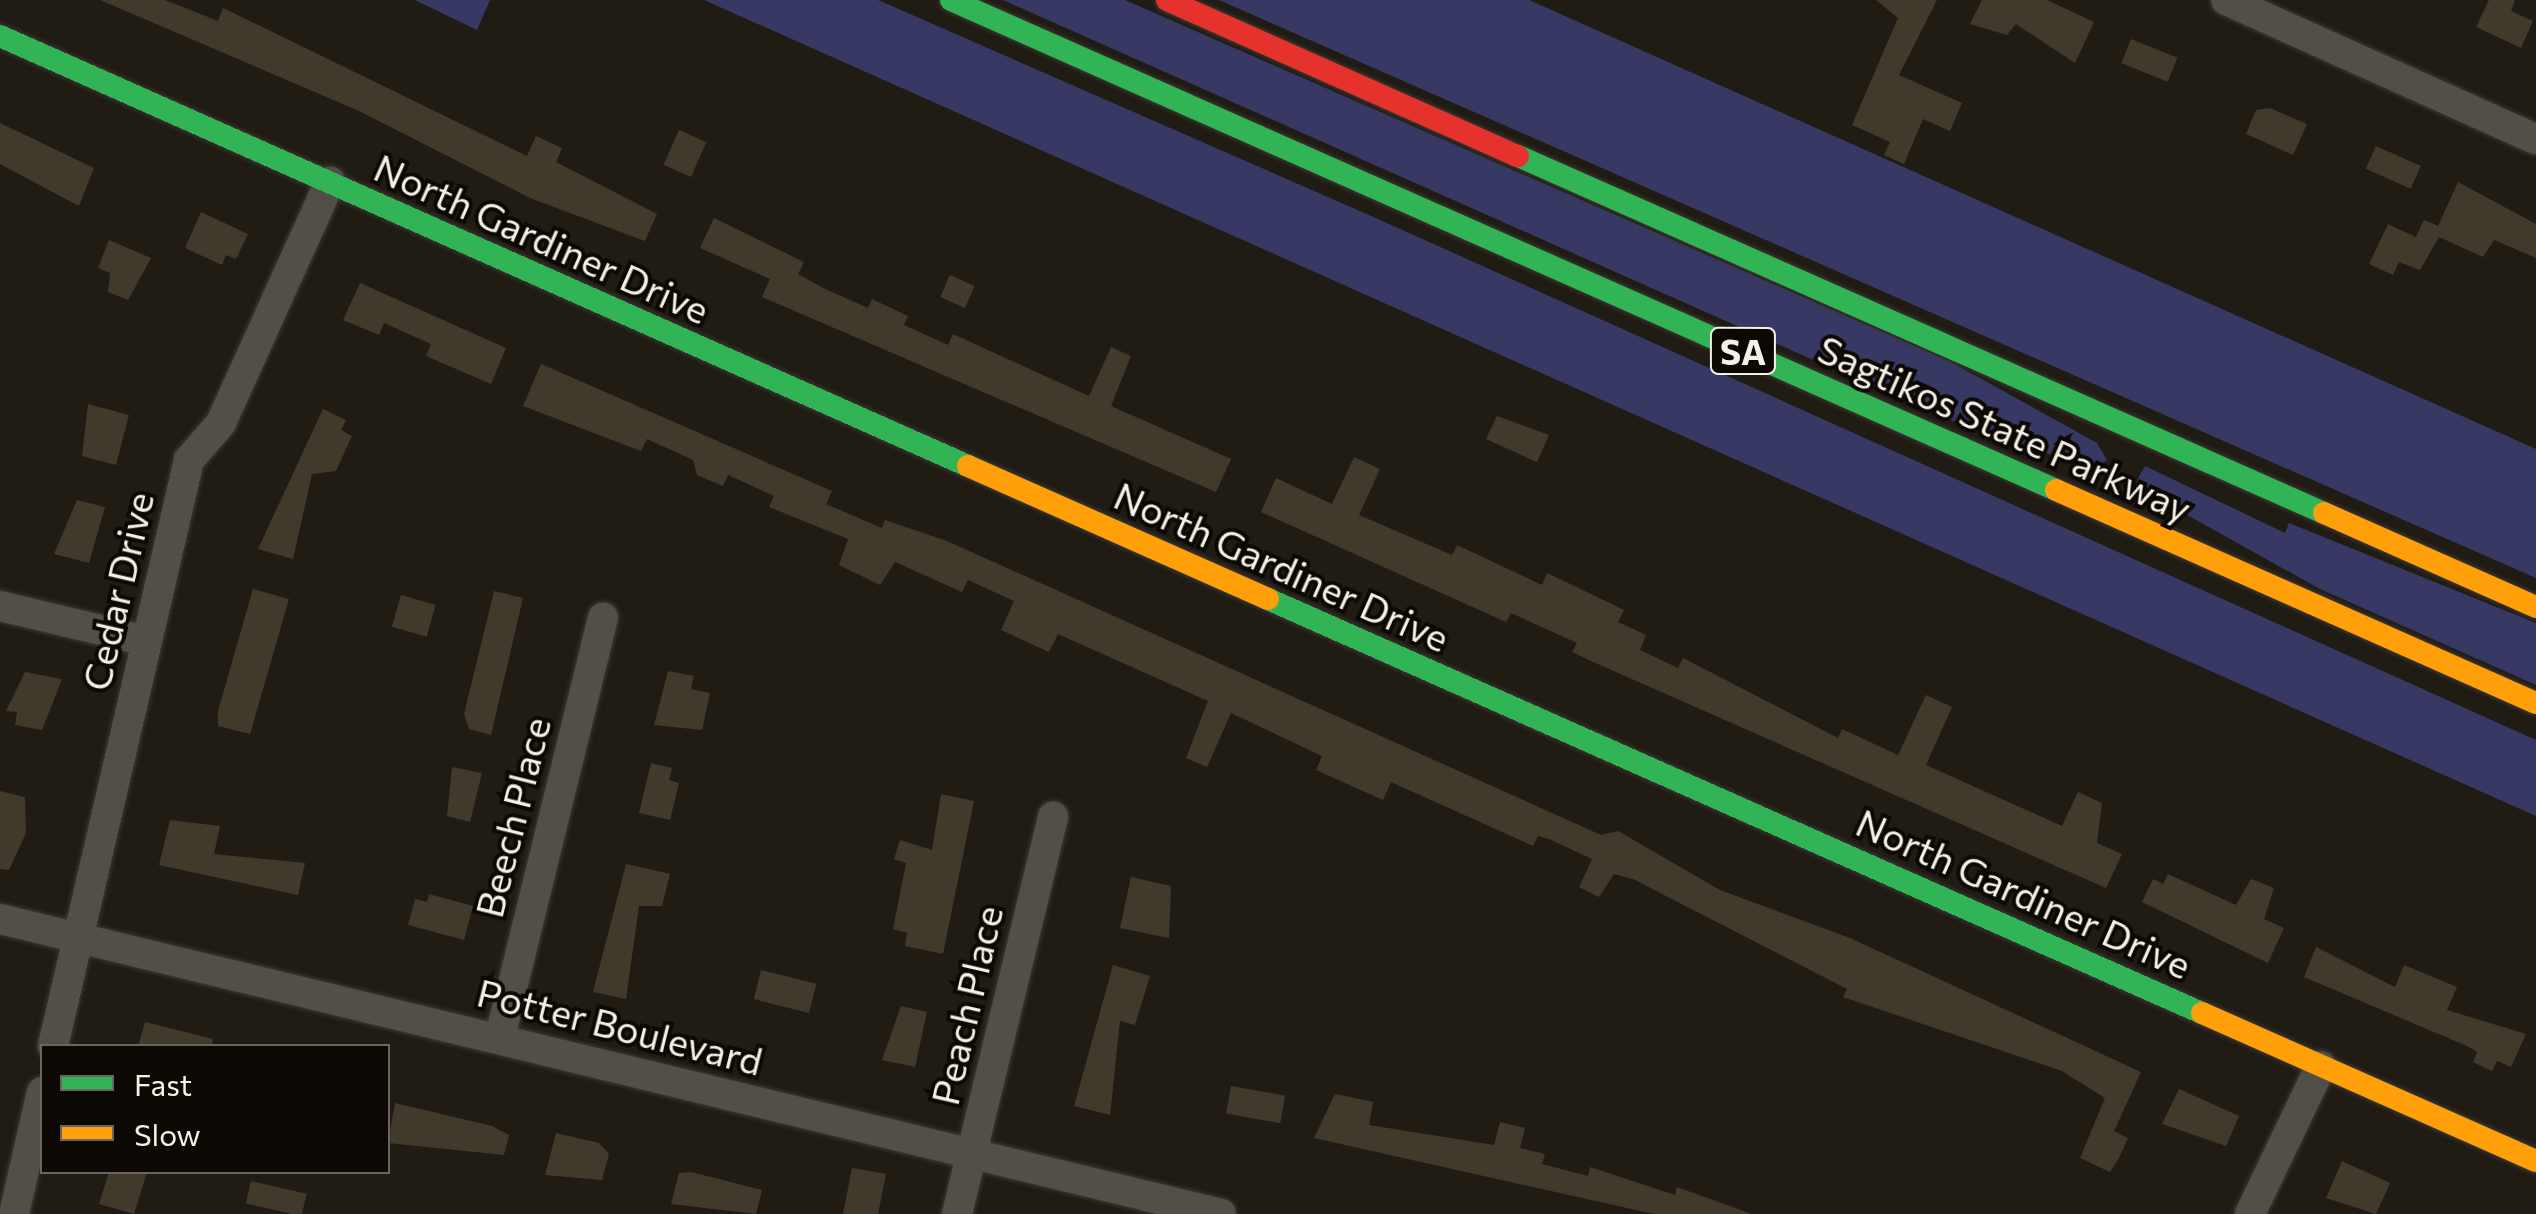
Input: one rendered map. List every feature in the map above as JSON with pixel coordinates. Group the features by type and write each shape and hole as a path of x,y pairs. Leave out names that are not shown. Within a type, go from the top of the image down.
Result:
{"main road":[{"name":"Sagtikos State Parkway","path":"951,0 2536,702"},
{"name":"Sagtikos State Parkway","path":"1168,0 2536,607"},
{"name":"North Gardiner Drive","path":"0,36 2536,1161"}],"street":[{"path":"2226,0 2536,140"},
{"name":"Cedar Drive","path":"53,1044 188,460 221,423 330,182"},
{"path":"0,606 146,640"},
{"name":"Beech Place","path":"500,1037 602,617"},
{"name":"Peach Place","path":"957,1214 1053,816"},
{"name":"Potter Boulevard","path":"0,919 1221,1214"},
{"path":"2250,1214 2321,1066"},
{"path":"14,1214 40,1101"}],"shaded area":[{"path":"415,0 490,0 477,30"},
{"path":"704,0 878,0 1378,219 2536,740 2536,816"},
{"path":"1003,0 1125,0 1949,361 2097,443 2107,460 2093,469 1942,417"},
{"path":"1219,0 1529,0 2536,449 2536,578"},
{"path":"2145,466 2285,533 2289,523 2536,623 2536,685 2320,589 2146,492 2136,482"}],"building":[{"path":"100,0 165,0 218,21 223,8 527,156 536,136 562,148 556,162 657,214 645,241 530,198 359,111"},
{"path":"1876,0 1937,0 1899,75 1962,103 1950,131 1923,119 1904,164 1884,155 1890,142 1852,125 1898,18"},
{"path":"1982,0 2047,0 2094,22 2075,63 2016,24 2007,35 1970,24"},
{"path":"2489,0 2515,0 2511,11 2533,21 2521,48 2476,27"},
{"path":"2131,39 2177,58 2168,82 2121,63"},
{"path":"2270,108 2307,124 2293,155 2246,134 2256,110"},
{"path":"0,123 94,168 79,206 0,164"},
{"path":"679,130 706,142 691,177 664,165"},
{"path":"2376,146 2421,166 2411,189 2366,169"},
{"path":"2458,182 2536,224 2536,258 2494,240 2483,257 2439,237 2420,270 2399,262 2393,275 2369,264 2388,224 2416,237 2424,220 2438,226"},
{"path":"201,212 248,234 236,259 226,255 222,265 185,248"},
{"path":"714,218 804,262 798,274 823,288 868,308 872,299 908,316 904,325 948,345 953,334 1089,396 1111,347 1131,356 1111,406 1231,459 1216,492 762,297 770,279 700,248"},
{"path":"109,240 151,258 128,300 108,292 110,273 98,268"},
{"path":"950,275 975,286 965,308 940,297"},
{"path":"360,283 506,348 491,384 426,356 431,344 384,323 379,335 343,320"},
{"path":"541,364 832,491 826,504 882,528 885,520 947,541 1601,835 1618,831 1720,890 1850,938 2141,1072 2114,1131 2128,1138 2119,1158 2110,1172 2080,1158 2105,1098 2062,1071 1843,997 1847,989 1633,879 1614,874 1599,897 1579,887 1592,859 1549,839 1538,836 1533,846 1391,782 1383,800 1316,770 1322,756 1231,713 1207,767 1186,758 1208,701 1058,634 1049,652 1001,630 1014,601 968,580 962,592 895,562 880,585 839,565 848,539 769,507 774,496 728,475 723,486 697,475 693,460 647,439 641,451 523,406"},
{"path":"88,404 129,415 116,465 82,456"},
{"path":"323,409 346,420 341,430 352,436 336,471 312,474 293,559 258,549"},
{"path":"1497,416 1549,435 1537,462 1486,439"},
{"path":"1354,457 1380,469 1359,515 1452,555 1457,545 1542,585 1547,573 1624,610 1618,622 1646,635 1640,650 1678,668 1683,658 1838,738 1842,729 1898,755 1926,695 1952,707 1926,765 2062,826 2078,792 2102,803 2097,843 2122,854 2106,888 1591,661 1572,652 1577,643 1511,613 1506,622 1261,512 1276,478 1332,504"},
{"path":"77,500 105,507 89,563 54,554"},
{"path":"253,589 289,599 250,734 218,726 218,711"},
{"path":"494,591 523,598 491,735 469,729 464,714"},
{"path":"401,595 436,605 427,637 392,627"},
{"path":"668,671 694,676 691,689 710,693 702,730 654,725"},
{"path":"25,672 62,679 42,730 15,725 17,712 6,711"},
{"path":"651,763 672,768 669,780 679,783 670,820 639,813"},
{"path":"452,767 482,773 470,822 447,816"},
{"path":"0,791 25,797 26,833 9,870 0,869"},
{"path":"941,794 974,801 943,954 905,946 907,933 893,929 906,863 894,859 900,840 932,850"},
{"path":"170,820 220,826 214,854 305,863 298,895 159,865"},
{"path":"626,864 670,874 662,906 639,906 626,999 593,992"},
{"path":"2168,874 2236,905 2251,879 2274,888 2264,919 2284,928 2268,963 2142,902 2153,879 2163,884"},
{"path":"1131,877 1171,886 1169,938 1120,928"},
{"path":"429,894 473,906 464,940 408,925 415,899 427,902"},
{"path":"2316,947 2395,987 2404,965 2457,987 2447,1010 2526,1034 2511,1067 2497,1061 2492,1071 2473,1062 2477,1052 2467,1046 2304,977"},
{"path":"1113,965 1150,976 1135,1025 1120,1021 1110,1115 1074,1106"},
{"path":"761,970 816,984 809,1013 754,999"},
{"path":"901,1006 927,1012 915,1067 882,1060"},
{"path":"145,1022 213,1039 212,1044 139,1044"},
{"path":"1231,1086 1285,1096 1280,1123 1226,1114"},
{"path":"2179,1089 2239,1116 2226,1146 2162,1124"},
{"path":"1335,1094 1373,1102 1369,1125 1494,1145 1500,1122 1525,1128 1520,1148 1545,1154 1542,1164 1588,1176 1590,1167 1675,1195 1677,1187 1752,1214 1654,1214 1314,1138"},
{"path":"395,1103 492,1126 509,1135 504,1155 390,1143"},
{"path":"556,1133 599,1143 609,1154 602,1180 545,1175"},
{"path":"2342,1161 2390,1183 2376,1214 2326,1198"},
{"path":"852,1168 886,1174 878,1214 843,1214"},
{"path":"691,1172 762,1190 756,1214 671,1204 679,1173"},
{"path":"108,1174 146,1174 134,1214 99,1204"},
{"path":"251,1181 307,1194 302,1214 246,1203"}],"traffic: fast":[{"path":"951,0 2056,490"},
{"path":"0,36 968,466"},
{"path":"1518,156 2324,513"},
{"path":"1268,599 2202,1013"}],"traffic: slow":[{"path":"968,466 1268,599"},
{"path":"2056,490 2536,703"},
{"path":"2324,513 2536,607"},
{"path":"2202,1013 2536,1161"}],"traffic: jam":[{"path":"1167,0 1518,156"}]}
